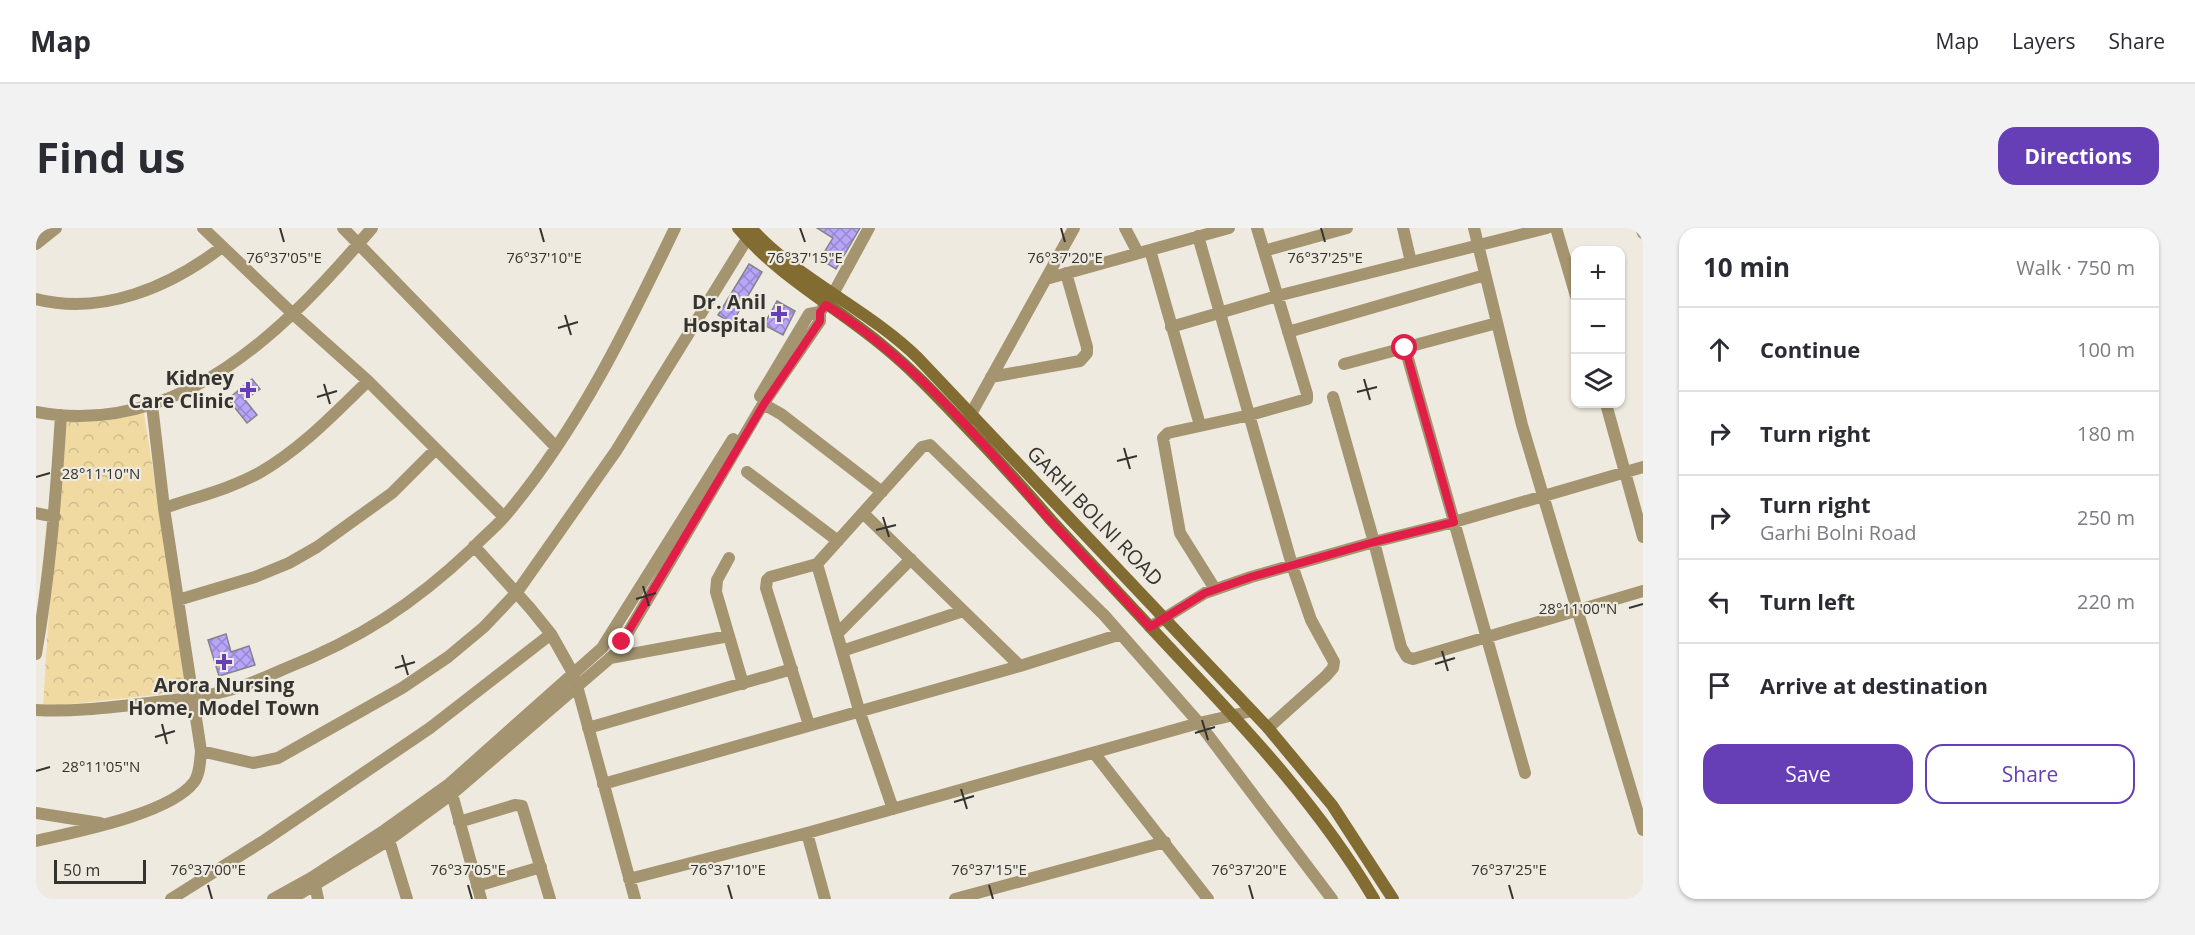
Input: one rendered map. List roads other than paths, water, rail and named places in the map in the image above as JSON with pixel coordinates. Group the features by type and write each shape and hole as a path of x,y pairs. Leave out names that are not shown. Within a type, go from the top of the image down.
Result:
{"main road":[{"name":"GARHI BOLNI ROAD","path":"738,228 750,232 900,341 1150,627 1272,758 1312,806 1352,862 1374,899"},
{"name":"GARHI BOLNI ROAD","path":"750,232 823,309 852,321 968,419 1164,617 1268,728 1332,805 1393,899"}],"street":[{"path":"36,244 56,228"},
{"path":"203,228 292,313 368,381 504,517"},
{"path":"343,228 556,447"},
{"path":"36,412 61,415 125,413 152,405 190,389 252,351 292,313 372,228"},
{"path":"36,710 104,708 194,698 234,689 326,652 387,619 410,602 504,517 556,447 613,352 675,228"},
{"path":"273,899 311,878 375,836 448,784 576,680 610,658 628,633 764,404 820,321 823,309 869,228"},
{"path":"968,419 1074,228"},
{"path":"1125,228 1138,253"},
{"path":"1178,228 1181,242"},
{"path":"1046,279 1229,228"},
{"path":"1215,589 1180,532 1162,443 1163,438 1168,433 1250,415 1307,399 1308,394 1257,228"},
{"path":"1264,251 1347,228"},
{"path":"1403,228 1412,262"},
{"path":"1474,228 1522,425 1642,825"},
{"path":"1172,327 1278,296 1520,232 1547,228"},
{"path":"1556,228 1571,282"},
{"path":"1641,228 1643,233"},
{"path":"201,751 253,763 278,758 402,688 448,657 503,609 616,452 750,232"},
{"path":"1198,237 1292,565 1311,620 1334,662 1333,668 1326,676 1268,728"},
{"path":"36,299 76,305 128,296 159,286 197,266 222,247"},
{"path":"1150,250 1200,425"},
{"path":"991,377 1080,361 1084,358 1087,347 1066,273"},
{"path":"1288,332 1485,275"},
{"path":"291,899 389,840 452,794 576,680 614,633 810,314 823,309"},
{"path":"1344,364 1497,323"},
{"path":"1405,348 1525,773"},
{"path":"164,508 221,490 257,474 280,460 321,426 368,381"},
{"path":"1333,397 1401,647 1407,657 1413,659 1643,591"},
{"path":"764,404 781,414 882,492"},
{"path":"36,841 106,824 155,807 186,790 195,781 199,772 201,751 164,508 152,405"},
{"path":"1607,408 1643,537"},
{"path":"36,654 40,609 55,517 61,415"},
{"path":"808,725 766,583 770,577 817,564 922,447 926,445 934,447 1121,634 1199,723 1332,899"},
{"path":"178,600 255,577 289,563 317,547 392,493 435,450"},
{"path":"1150,627 1215,589 1292,565 1544,497 1643,467"},
{"path":"747,472 838,541"},
{"path":"36,513 55,517"},
{"path":"863,513 1020,666"},
{"path":"474,546 517,592 551,634 576,680 635,899"},
{"path":"729,558 715,586 742,684"},
{"path":"837,634 911,559"},
{"path":"817,564 860,710 893,809"},
{"path":"842,651 963,611"},
{"path":"171,899 265,840 430,728 551,634"},
{"path":"603,784 1020,666 1121,634"},
{"path":"610,658 729,636"},
{"path":"588,728 792,669"},
{"path":"630,879 807,833 1199,723 1252,711"},
{"path":"1094,753 1208,899"},
{"path":"452,794 481,899"},
{"path":"459,822 515,805 522,806 550,899"},
{"path":"36,813 106,824"},
{"path":"807,833 825,899"},
{"path":"389,840 407,899"},
{"path":"955,899 1165,842"},
{"path":"477,886 541,867"},
{"path":"315,885 318,899"}],"place":[{"name":"Dr. Anil Hospital","path":"779,314"},
{"name":"Kidney Care Clinic","path":"248,390"},
{"name":"Arora Nursing Home, Model Town","path":"224,662"}]}
